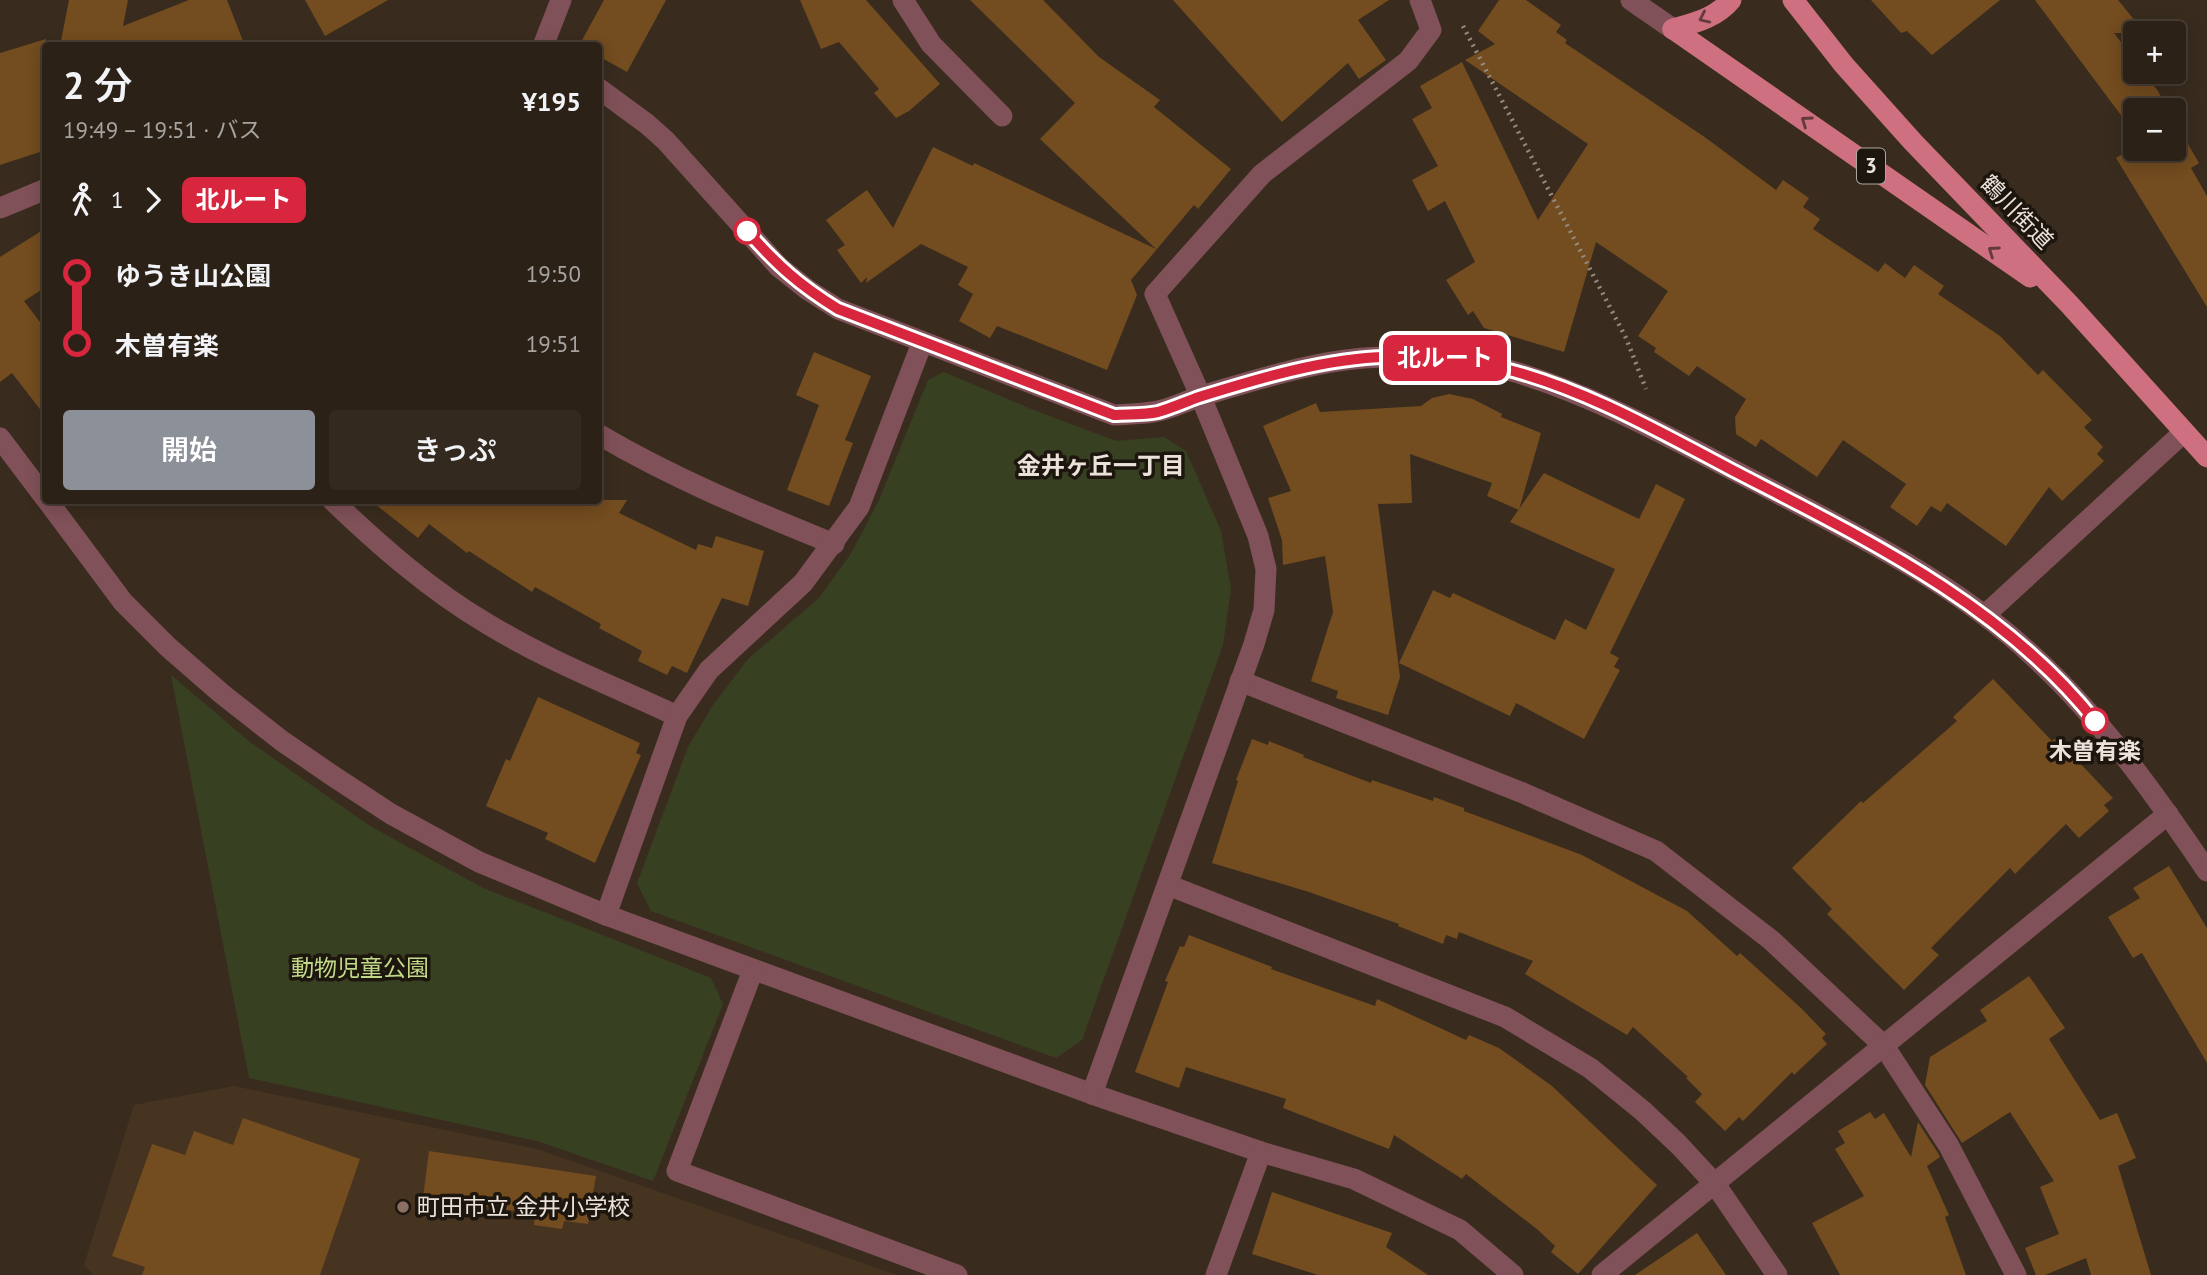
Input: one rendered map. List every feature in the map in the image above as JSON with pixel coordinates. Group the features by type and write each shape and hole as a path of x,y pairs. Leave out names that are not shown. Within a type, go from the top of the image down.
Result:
{"main road":[{"path":"1673,29 1702,21 1731,0"},
{"name":"鶴川街道","path":"1793,0 1844,65 1913,142 2069,304 2207,457"},
{"name":"3","path":"1673,29 2069,304"}],"street":[{"path":"545,42 561,0"},
{"path":"903,0 931,44 1002,116"},
{"path":"1631,0 1673,29"},
{"path":"1092,1094 1264,610 1266,569 1258,536 1155,294 1262,174 1408,61 1431,30 1423,7"},
{"path":"602,91 638,116 666,141 779,267 838,309 1114,415 1156,412 1200,397 1328,363 1386,356 1447,358 1501,368 1555,384 1663,433 1873,543 1984,615 2033,656 2080,703 2168,814 2207,871"},
{"path":"0,208 42,191"},
{"path":"606,915 677,716 709,670 803,583 859,507 922,343"},
{"path":"1984,615 2184,432"},
{"path":"602,436 646,463 706,492 834,544"},
{"path":"0,438 42,495"},
{"path":"49,504 123,602 168,647 222,694 282,741 391,814 479,862 606,915 1092,1094 1261,1152 1354,1179 1460,1230 1513,1275"},
{"path":"337,504 438,590 485,623 544,655 677,716"},
{"path":"1240,681 1523,793 1656,851 1771,940 1884,1046 1949,1146 2016,1275"},
{"path":"1602,1275 2168,814"},
{"path":"1167,885 1505,1017 1590,1068 1670,1136 1714,1184 1777,1275"},
{"path":"753,970 677,1171 957,1275"},
{"path":"1216,1275 1261,1152"}],"path":[{"path":"1423,7 1457,15 1626,338 1663,433"}],"shaded area":[{"name":"町田市立 金井小学校","path":"234,1086 537,1149 897,1275 94,1275 84,1265 134,1105"}],"green space":[{"path":"944,372 1116,441 1164,437 1186,451 1221,531 1231,589 1223,645 1082,1040 1056,1058 651,911 637,883 688,747 713,705 748,659 819,598 852,552 879,500 928,380"},
{"name":"動物児童公園","path":"171,675 250,742 370,826 483,888 711,978 723,1004 653,1181 537,1141 249,1078"}],"building":[{"path":"69,0 128,0 123,26 189,0 227,0 243,42 61,42"},
{"path":"305,0 388,0 325,36"},
{"path":"604,0 666,0 627,72 602,58 602,42 581,42"},
{"path":"800,0 866,0 940,84 909,111 896,118 874,93 879,89 839,42 821,49"},
{"path":"970,0 1043,0 1099,57 1160,100 1154,107 1231,169 1198,209 1194,205 1131,280 1137,295 1107,370 997,326 990,338 959,321 973,294 958,285 968,267 921,244 866,283 867,277 861,283 837,250 845,245 826,220 867,190 893,228 933,147 973,166 974,163 1156,249 1040,139 1075,103"},
{"path":"1173,0 1389,0 1358,20 1386,60 1359,79 1348,63 1282,122"},
{"path":"1499,0 1526,0 1561,25 1556,32 1567,40 1565,43 1706,138 1776,190 1783,180 1809,198 1803,207 1820,219 1813,229 1878,272 1885,263 1905,278 1914,265 1944,286 1938,294 2000,336 2038,375 2043,370 2092,420 2084,427 2103,447 2097,454 2104,461 2062,501 2049,487 2006,546 1947,503 1941,512 1931,506 1917,526 1890,507 1906,484 1843,440 1817,477 1761,439 1756,447 1736,434 1735,417 1746,399 1697,366 1689,376 1654,352 1656,348 1638,336 1668,291 1596,242 1564,352 1484,328 1473,311 1468,315 1446,280 1475,262 1445,201 1428,211 1412,180 1438,166 1412,119 1432,108 1420,86 1462,62 1538,220 1588,144 1465,60 1495,44 1478,31"},
{"path":"1871,0 2000,0 1932,55 1907,31 1901,33"},
{"path":"2035,0 2118,0 2135,21 2123,21 2123,33 2114,33 2123,45 2123,84 2152,84 2161,98 2123,98 2123,118"},
{"path":"46,39 46,42 42,42 42,151 0,165 0,53"},
{"path":"2186,141 2199,163 2191,168 2207,196 2207,307 2116,158 2123,154 2123,161 2186,161"},
{"path":"42,231 42,290 24,301 42,325 42,412 12,373 0,382 0,257"},
{"path":"814,352 871,376 845,440 853,443 829,506 787,490 819,405 796,395"},
{"path":"1449,394 1473,399 1502,414 1501,417 1541,433 1519,510 1487,496 1492,483 1410,454 1412,503 1378,504 1400,677 1388,715 1336,698 1338,691 1311,681 1333,612 1325,556 1283,565 1282,540 1268,498 1291,491 1263,426 1316,403 1320,412 1421,406 1432,398"},
{"path":"1544,473 1639,519 1656,484 1685,499 1610,653 1619,658 1614,667 1620,670 1584,739 1516,703 1510,716 1399,663 1433,590 1450,598 1453,593 1555,640 1565,619 1586,630 1615,569 1510,522"},
{"path":"602,500 627,500 619,513 696,550 698,544 712,548 716,536 764,551 748,606 722,598 687,673 672,666 667,675 638,661 642,651 599,628 601,624 535,587 532,592 469,551 467,553 429,524 418,538 375,504 602,504"},
{"path":"1993,679 2052,741 2056,738 2113,798 2104,805 2109,811 2079,838 2066,824 2015,874 2010,868 1931,948 1939,955 1904,990 1827,914 1832,909 1792,868 1861,801 1863,803 1957,721 1953,717"},
{"path":"538,697 640,743 636,753 641,755 595,863 545,839 548,833 486,806 506,759 510,761"},
{"path":"1252,739 1268,745 1269,741 1371,783 1372,780 1433,801 1434,797 1582,855 1687,911 1737,956 1740,953 1801,1008 1826,1034 1822,1038 1827,1044 1794,1075 1792,1072 1743,1121 1739,1117 1725,1131 1695,1102 1702,1094 1686,1078 1688,1077 1633,1027 1627,1035 1525,974 1533,961 1459,932 1457,939 1446,935 1443,944 1398,926 1399,924 1309,892 1212,863 1238,781 1236,780"},
{"path":"2169,866 2207,928 2207,1063 2142,953 2133,958 2108,917 2140,898 2133,888"},
{"path":"1189,935 1272,967 1271,969 1375,1006 1377,999 1466,1040 1469,1035 1499,1048 1552,1086 1657,1185 1578,1274 1551,1252 1555,1246 1538,1230 1466,1174 1462,1179 1394,1135 1389,1149 1283,1108 1286,1099 1186,1067 1179,1088 1135,1072 1168,982 1165,981 1180,946 1184,947"},
{"path":"2029,976 2065,1028 2049,1039 2100,1120 2117,1113 2136,1158 2118,1166 2151,1275 2091,1275 2086,1258 2045,1275 2036,1275 2025,1248 2059,1234 2040,1187 2054,1181 2010,1112 1962,1143 1925,1085 1930,1057 1987,1021 1980,1010"},
{"path":"1870,1112 1875,1119 1884,1113 1911,1157 1918,1122 1938,1153 1940,1157 1927,1166 1949,1215 1945,1217 1966,1275 1840,1275 1812,1223 1864,1196 1835,1149 1845,1143 1838,1131"},
{"path":"243,1118 360,1159 320,1275 142,1275 145,1267 112,1256 152,1144 185,1155 194,1131 233,1145"},
{"path":"429,1151 596,1176 588,1224 564,1221 562,1229 534,1225 535,1214 423,1197"},
{"path":"1272,1192 1392,1233 1386,1247 1428,1275 1318,1275 1252,1254"},
{"path":"1697,1233 1726,1275 1635,1275"}],"bus line":[{"name":"北ルート","path":"747,231 779,267 838,309 1114,415 1156,412 1200,397 1328,363 1386,356 1447,358 1501,368 1555,384 1663,433 1873,543 1935,581 1984,615 2033,656 2095,721"}],"place":[{"name":"木曽有楽","path":"2095,721"},
{"name":"町田市立 金井小学校","path":"403,1207"}],"district":[{"name":"金井ヶ丘一丁目","path":"1101,466"}]}
